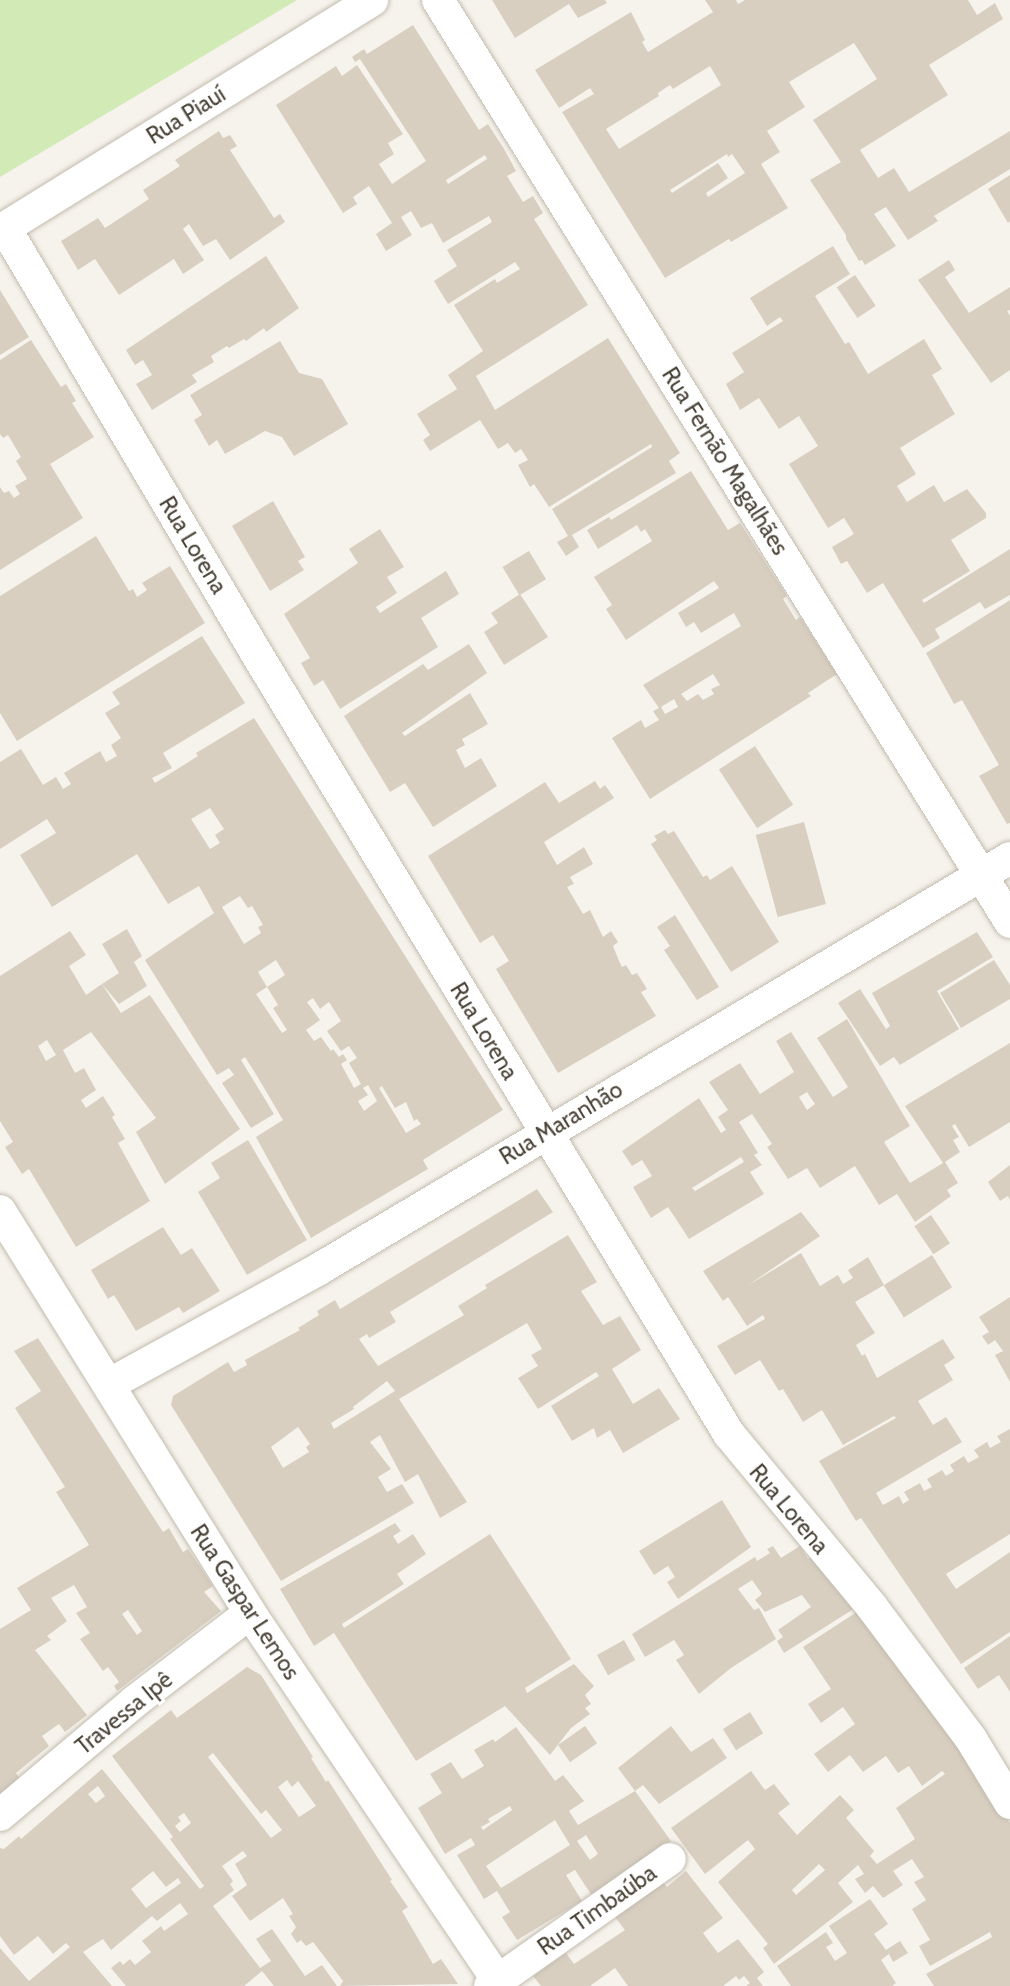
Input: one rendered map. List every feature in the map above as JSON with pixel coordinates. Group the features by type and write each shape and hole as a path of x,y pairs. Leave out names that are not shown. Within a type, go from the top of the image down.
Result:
{"street":[{"name":"Rua Piauí","path":"3,229 372,0"},
{"name":"Rua Fernão Magalhães","path":"438,0 1010,922"},
{"name":"Rua Lorena","path":"3,229 729,1434 872,1607 971,1739 1010,1803"},
{"name":"Rua Maranhão","path":"110,1384 319,1269 545,1132 1010,858"},
{"name":"Rua Gaspar Lemos","path":"0,1212 110,1384 250,1614 497,1984"},
{"name":"Travessa Ipê","path":"0,1815 134,1702 250,1614"},
{"name":"Rua Timbaúba","path":"497,1984 670,1859"}],"green space":[{"path":"0,0 297,0 0,177"}],"building":[{"path":"492,0 605,0 607,3 578,18 569,4 515,38"},
{"path":"705,0 736,0 738,4 745,0 968,0 977,15 995,3 1003,19 929,65 948,95 860,150 878,178 894,168 909,192 1010,131 1010,169 934,216 938,221 908,240 886,207 874,214 896,246 865,265 862,260 859,261 846,235 810,180 841,162 813,120 877,79 854,43 789,82 805,107 767,131 780,152 761,164 788,208 731,242 729,239 665,278 562,112 594,94 590,88 559,108 535,70 631,12 648,52 713,12","holes":["710,66 721,85 619,149 606,129 659,96 658,93 670,85 673,89","727,154 728,157 732,154 745,173 708,197 706,193 728,178 718,163 672,193 670,190"]},
{"path":"413,25 479,130 488,124 504,149 516,171 507,176 523,202 533,196 543,213 534,219 588,305 476,376 495,410 608,338 680,453 669,461 676,473 572,535 579,547 566,556 557,542 568,536 552,509 652,447 651,444 549,507 534,484 530,487 518,465 528,460 521,449 515,453 508,443 498,449 480,420 430,451 423,440 430,435 417,414 457,389 448,375 483,351 454,305 495,279 497,283 520,269 515,262 448,304 434,281 457,266 447,250 492,222 489,216 443,243 432,223 421,228 411,211 401,217 412,235 386,251 376,234 392,223 369,186 353,197 357,204 343,213 276,105 336,66 342,76 357,65 403,134 388,143 394,154 379,164 392,184 426,161 360,59 355,62 352,57 364,49 367,54","holes":["485,155 487,159 448,184 446,180"]},
{"path":"219,131 223,138 230,135 237,146 230,150 274,218 280,214 285,222 230,260 216,239 203,246 189,224 183,229 204,260 183,274 174,259 119,295 95,259 78,270 61,241 98,218 105,228 149,199 143,190 180,166 175,160"},
{"path":"1010,175 1010,221 1008,223 988,189"},
{"path":"833,246 850,274 815,296 845,344 849,342 868,374 924,339 942,369 932,375 955,414 900,448 916,474 897,486 907,502 934,485 944,502 967,489 986,513 986,518 951,540 970,571 922,600 924,603 1010,549 1010,595 985,609 980,602 935,629 940,638 923,648 883,583 867,593 847,561 841,564 832,547 854,534 844,518 828,528 789,464 818,446 799,416 779,429 759,398 740,410 726,384 744,372 732,353 783,321 780,317 767,326 750,298"},
{"path":"266,256 299,308 266,332 264,328 246,341 244,339 229,348 227,346 211,356 214,362 192,375 197,382 152,410 136,384 152,375 143,360 135,365 126,350"},
{"path":"949,260 955,270 945,277 969,313 1010,287 1010,310 1007,311 1010,316 1010,370 991,383 918,280"},
{"path":"855,275 876,306 857,318 837,287"},
{"path":"0,290 29,337 0,355"},
{"path":"31,340 61,387 66,384 76,401 72,403 94,437 50,464 83,518 0,570 0,487 4,493 9,491 14,498 20,494 15,486 27,479 16,461 21,457 8,435 3,438 0,434 0,360"},
{"path":"280,341 299,373 322,379 348,424 294,456 282,437 265,431 225,454 217,440 209,446 194,420 202,415 190,395"},
{"path":"691,471 728,530 740,523 787,596 783,599 796,620 800,617 837,674 808,693 811,696 650,799 612,738 641,720 645,728 659,720 653,711 659,708 643,685 741,626 734,613 701,633 694,622 686,627 678,613 719,588 714,581 626,640 606,609 612,605 594,577 652,541 645,529 641,532 637,525 598,549 587,530 609,517 611,520","holes":["713,674 720,685 711,689 714,694 703,700 698,694 687,701 681,694","674,699 678,707 665,714 661,707"]},
{"path":"273,501 305,557 298,561 304,570 270,591 232,526"},
{"path":"380,529 404,567 387,577 397,593 376,607 380,613 446,571 459,594 421,618 438,647 340,709 323,680 314,686 301,663 310,658 284,614 358,563 349,549"},
{"path":"96,536 129,591 133,589 137,597 147,590 142,583 170,566 205,623 17,741 0,713 0,596"},
{"path":"529,551 546,579 519,595 502,567"},
{"path":"520,594 548,637 504,665 484,632 498,623 491,613"},
{"path":"1010,600 1010,823 1007,824 979,776 999,765 962,700 954,704 926,653"},
{"path":"202,636 245,703 163,753 172,768 152,778 155,783 198,756 196,753 254,718 503,1110 423,1160 428,1169 311,1238 256,1137 283,1120 257,1076 245,1057 241,1060 274,1114 251,1128 222,1083 234,1075 229,1068 217,1075 145,960 214,913 199,886 168,904 137,854 52,907 20,855 56,833 47,819 0,849 0,762 21,749 43,785 56,777 63,789 71,784 64,773 100,751 106,762 117,756 111,745 121,738 105,713 120,704 112,692","holes":["210,808 224,829 215,835 220,843 210,849 191,819","240,896 248,908 252,906 263,925 258,927 261,933 244,944 222,907","276,960 285,975 267,987 258,972","267,987 278,1005 273,1008 287,1030 282,1033 256,994","313,998 320,1009 329,1002 341,1021 327,1031 341,1051 349,1046 357,1058 349,1063 361,1084 354,1088 341,1064 347,1060 343,1054 339,1057 333,1049 331,1051 321,1037 314,1041 306,1030 320,1020 307,1002","368,1085 377,1101 364,1111 358,1101 368,1095 363,1088","382,1086 395,1108 406,1102 414,1121 417,1119 421,1124 406,1133 379,1088"]},
{"path":"469,644 487,673 402,733 405,736 470,693 488,724 462,739 465,745 456,750 465,768 481,758 497,786 433,827 405,783 390,792 344,716 423,664 428,670"},
{"path":"755,746 793,805 757,828 719,769"},
{"path":"595,781 600,789 605,785 614,798 544,842 557,865 584,847 593,864 570,877 574,884 567,887 583,914 590,910 603,937 611,931 618,942 613,946 622,967 626,965 632,975 637,973 647,989 641,992 656,1016 558,1073 496,969 509,961 493,935 480,943 428,856 545,782 559,803"},
{"path":"804,822 826,904 778,917 756,835"},
{"path":"665,830 668,834 674,831 703,877 707,875 710,880 732,866 779,942 731,972 651,844 657,840 654,836"},
{"path":"675,915 719,987 697,1000 664,950 670,946 657,927"},
{"path":"127,929 142,956 134,962 147,986 119,1004 102,984 119,973 102,944"},
{"path":"70,931 86,955 69,966 86,995 102,984 121,1013 150,995 240,1129 165,1184 136,1132 156,1118 91,1032 63,1050 75,1073 84,1068 96,1090 81,1100 86,1108 103,1096 115,1115 112,1117 125,1139 118,1143 150,1201 76,1247 29,1169 22,1174 5,1147 13,1142 0,1121 0,976","holes":["47,1040 56,1055 46,1061 38,1046"]},
{"path":"977,932 993,957 937,991 959,1029 900,1065 894,1057 880,1066 838,1003 860,989 886,1029 890,1026 872,993"},
{"path":"994,960 1010,985 1010,999 961,1028 940,993"},
{"path":"847,1019 910,1126 884,1142 910,1183 943,1163 905,1106 1010,1043 1010,1122 969,1147 955,1124 952,1126 959,1137 953,1140 960,1152 945,1162 958,1183 947,1190 951,1196 915,1222 897,1194 879,1205 855,1166 820,1188 807,1168 788,1179 767,1147 772,1144 752,1114 739,1122 758,1153 754,1155 762,1165 750,1172 764,1194 689,1239 668,1207 651,1218 633,1187 652,1176 642,1160 632,1166 622,1151 699,1098 721,1133 726,1130 718,1117 728,1110 709,1082 740,1063 760,1094 794,1072 776,1041 791,1032 833,1097 848,1087 817,1038","holes":["807,1092 815,1104 807,1110 799,1097","741,1157 744,1162 695,1191 692,1188"]},
{"path":"248,1140 307,1240 247,1275 198,1192 220,1178 211,1163"},
{"path":"1010,1165 1010,1200 1008,1196 1000,1201 988,1182"},
{"path":"537,1189 553,1212 390,1312 396,1322 369,1338 367,1334 359,1339 378,1366 464,1315 458,1306 487,1288 485,1285 568,1235 597,1282 581,1291 603,1325 620,1316 641,1350 612,1369 633,1404 659,1388 680,1419 623,1453 610,1430 597,1438 594,1428 572,1441 551,1406 599,1376 596,1372 538,1409 518,1378 538,1366 531,1355 542,1349 527,1323 399,1399 467,1502 440,1518 418,1474 405,1482 380,1435 370,1442 391,1469 378,1477 387,1492 402,1484 414,1503 281,1581 171,1405 173,1396 228,1362 234,1372 247,1365 245,1360 300,1330 298,1328 319,1315 317,1311 335,1300 340,1309","holes":["387,1381 395,1391 334,1429 331,1423 354,1409 353,1407","298,1427 310,1444 306,1447 309,1452 283,1468 271,1447"]},
{"path":"801,1212 820,1236 747,1286 801,1253 820,1286 838,1275 843,1284 853,1278 848,1270 868,1257 884,1285 855,1302 875,1333 856,1345 862,1356 865,1354 877,1378 943,1339 955,1358 944,1365 953,1380 918,1401 933,1425 946,1417 962,1442 876,1493 883,1505 899,1496 903,1504 909,1500 904,1492 920,1483 924,1491 932,1487 927,1479 942,1470 946,1476 954,1471 950,1465 964,1456 968,1463 979,1457 974,1450 987,1442 990,1448 1001,1442 997,1436 1010,1429 1010,1534 946,1574 956,1589 1010,1552 1010,1632 961,1664 861,1518 856,1521 819,1461 896,1418 894,1416 843,1445 822,1410 803,1422 783,1389 779,1391 760,1360 735,1375 717,1346 765,1319 763,1315 747,1326 728,1297 723,1301 703,1271"},
{"path":"931,1215 950,1243 933,1254 914,1226"},
{"path":"163,1227 181,1255 192,1248 220,1291 183,1313 179,1307 136,1331 114,1295 108,1299 91,1270"},
{"path":"932,1255 952,1287 904,1317 884,1285"},
{"path":"1010,1297 1010,1382 995,1355 1003,1351 995,1340 988,1345 982,1336 989,1332 979,1317"},
{"path":"38,1338 163,1532 169,1528 183,1552 188,1549 213,1586 204,1592 221,1611 117,1691 114,1686 119,1682 108,1667 103,1671 80,1639 90,1633 76,1613 87,1607 74,1585 51,1598 67,1621 47,1636 51,1640 35,1650 87,1715 65,1732 59,1724 42,1736 49,1746 16,1773 21,1781 0,1798 0,1629 31,1610 17,1588 89,1545 56,1492 65,1487 15,1408 41,1391 14,1351","holes":["128,1610 142,1631 137,1635 122,1614"]},
{"path":"722,1500 751,1547 678,1599 667,1582 675,1577 668,1566 654,1575 639,1551"},
{"path":"395,1523 401,1531 393,1536 398,1544 413,1534 426,1554 397,1574 404,1584 342,1624 344,1628 490,1534 571,1659 525,1688 527,1693 574,1664 594,1686 585,1695 591,1704 585,1708 590,1714 571,1728 550,1755 505,1706 416,1761 334,1633 314,1646 280,1589"},
{"path":"773,1546 781,1558 800,1546 808,1559 817,1553 863,1603 784,1653 777,1641 783,1637 778,1630 811,1607 802,1595 765,1612 755,1600 762,1594 752,1580 738,1589 754,1610 759,1608 776,1639 731,1668 699,1694 676,1660 684,1655 674,1640 645,1657 632,1634 755,1557 757,1561 770,1553 767,1549"},
{"path":"866,1606 1010,1823 1010,1986 934,1986 926,1974 992,1937 990,1932 930,1966 919,1946 930,1940 912,1909 926,1900 914,1882 924,1877 912,1859 893,1871 903,1885 883,1898 873,1886 865,1893 855,1879 864,1874 858,1865 838,1883 853,1902 774,1964 763,1948 768,1944 718,1882 755,1849 748,1840 705,1874 671,1828 751,1771 765,1790 774,1784 790,1804 778,1813 797,1835 840,1795 854,1810 846,1818 874,1851 870,1856 877,1864 915,1839 896,1808 945,1774 942,1771 922,1786 909,1766 898,1773 886,1756 863,1772 850,1755 828,1772 814,1754 855,1724 843,1707 821,1723 808,1704 831,1689 803,1647","holes":["819,1864 825,1870 796,1895 792,1890"]},
{"path":"1010,1636 1010,1692 999,1675 978,1689 964,1668"},
{"path":"624,1640 635,1660 608,1675 597,1655"},
{"path":"247,1667 261,1675 326,1782 328,1780 392,1880 390,1881 408,1907 402,1911 433,1964 441,1959 458,1984 340,1986 343,1981 313,1942 306,1946 301,1940 297,1943 291,1934 296,1927 289,1916 293,1914 283,1898 250,1921 232,1896 247,1885 235,1864 247,1856 243,1851 222,1866 233,1881 230,1884 234,1890 213,1906 260,1968 271,1961 256,1939 272,1929 305,1976 322,1965 337,1986 274,1986 262,1971 244,1986 126,1986 111,1968 120,1961 123,1965 130,1959 135,1965 151,1952 142,1941 161,1926 164,1931 188,1914 180,1903 157,1921 152,1916 111,1950 103,1939 83,1952 112,1986 0,1986 0,1948 29,1981 70,1947 66,1943 53,1954 38,1936 14,1955 0,1936 0,1848 4,1849 19,1836 21,1839 102,1769 200,1889 204,1886 170,1839 173,1837 112,1756 171,1710 177,1718","holes":["213,1753 261,1814 266,1810 282,1830 271,1838 208,1757","287,1780 292,1787 298,1781 316,1806 299,1817 278,1787","98,1786 105,1796 96,1803 88,1794","184,1813 191,1823 180,1832 175,1826 181,1821 178,1817","153,1871 166,1887 178,1878 181,1883 146,1908 131,1889"]},
{"path":"750,1712 763,1733 736,1750 723,1729"},
{"path":"585,1726 597,1743 570,1762 558,1745"},
{"path":"671,1726 691,1752 713,1738 727,1758 659,1804 643,1785 635,1791 618,1768"},
{"path":"516,1727 555,1781 563,1775 584,1801 569,1811 578,1825 635,1791 671,1841 635,1866 596,1902 575,1870 566,1875 582,1901 517,1940 502,1917 510,1912 497,1891 484,1899 457,1855 475,1845 471,1838 445,1854 418,1808 442,1793 430,1774 451,1762 462,1779 484,1766 474,1750 493,1739 495,1742","holes":["510,1806 512,1810 483,1830 481,1827 490,1822 488,1819","555,1820 570,1845 501,1888 486,1866","586,1835 598,1854 590,1860 577,1841"]},
{"path":"686,1871 723,1918 703,1933 718,1953 738,1939 764,1972 757,1978 763,1986 746,1986 750,1983 744,1976 739,1980 736,1976 723,1986 628,1986 615,1968 590,1986 541,1986 533,1976 566,1953 574,1964 625,1930 615,1917 663,1882 667,1887"},
{"path":"870,1899 888,1924 874,1934 886,1950 900,1941 908,1953 893,1962 889,1954 881,1960 896,1983 892,1986 791,1986 777,1966 826,1932 833,1943 826,1947 835,1961 847,1953 829,1926"}]}
